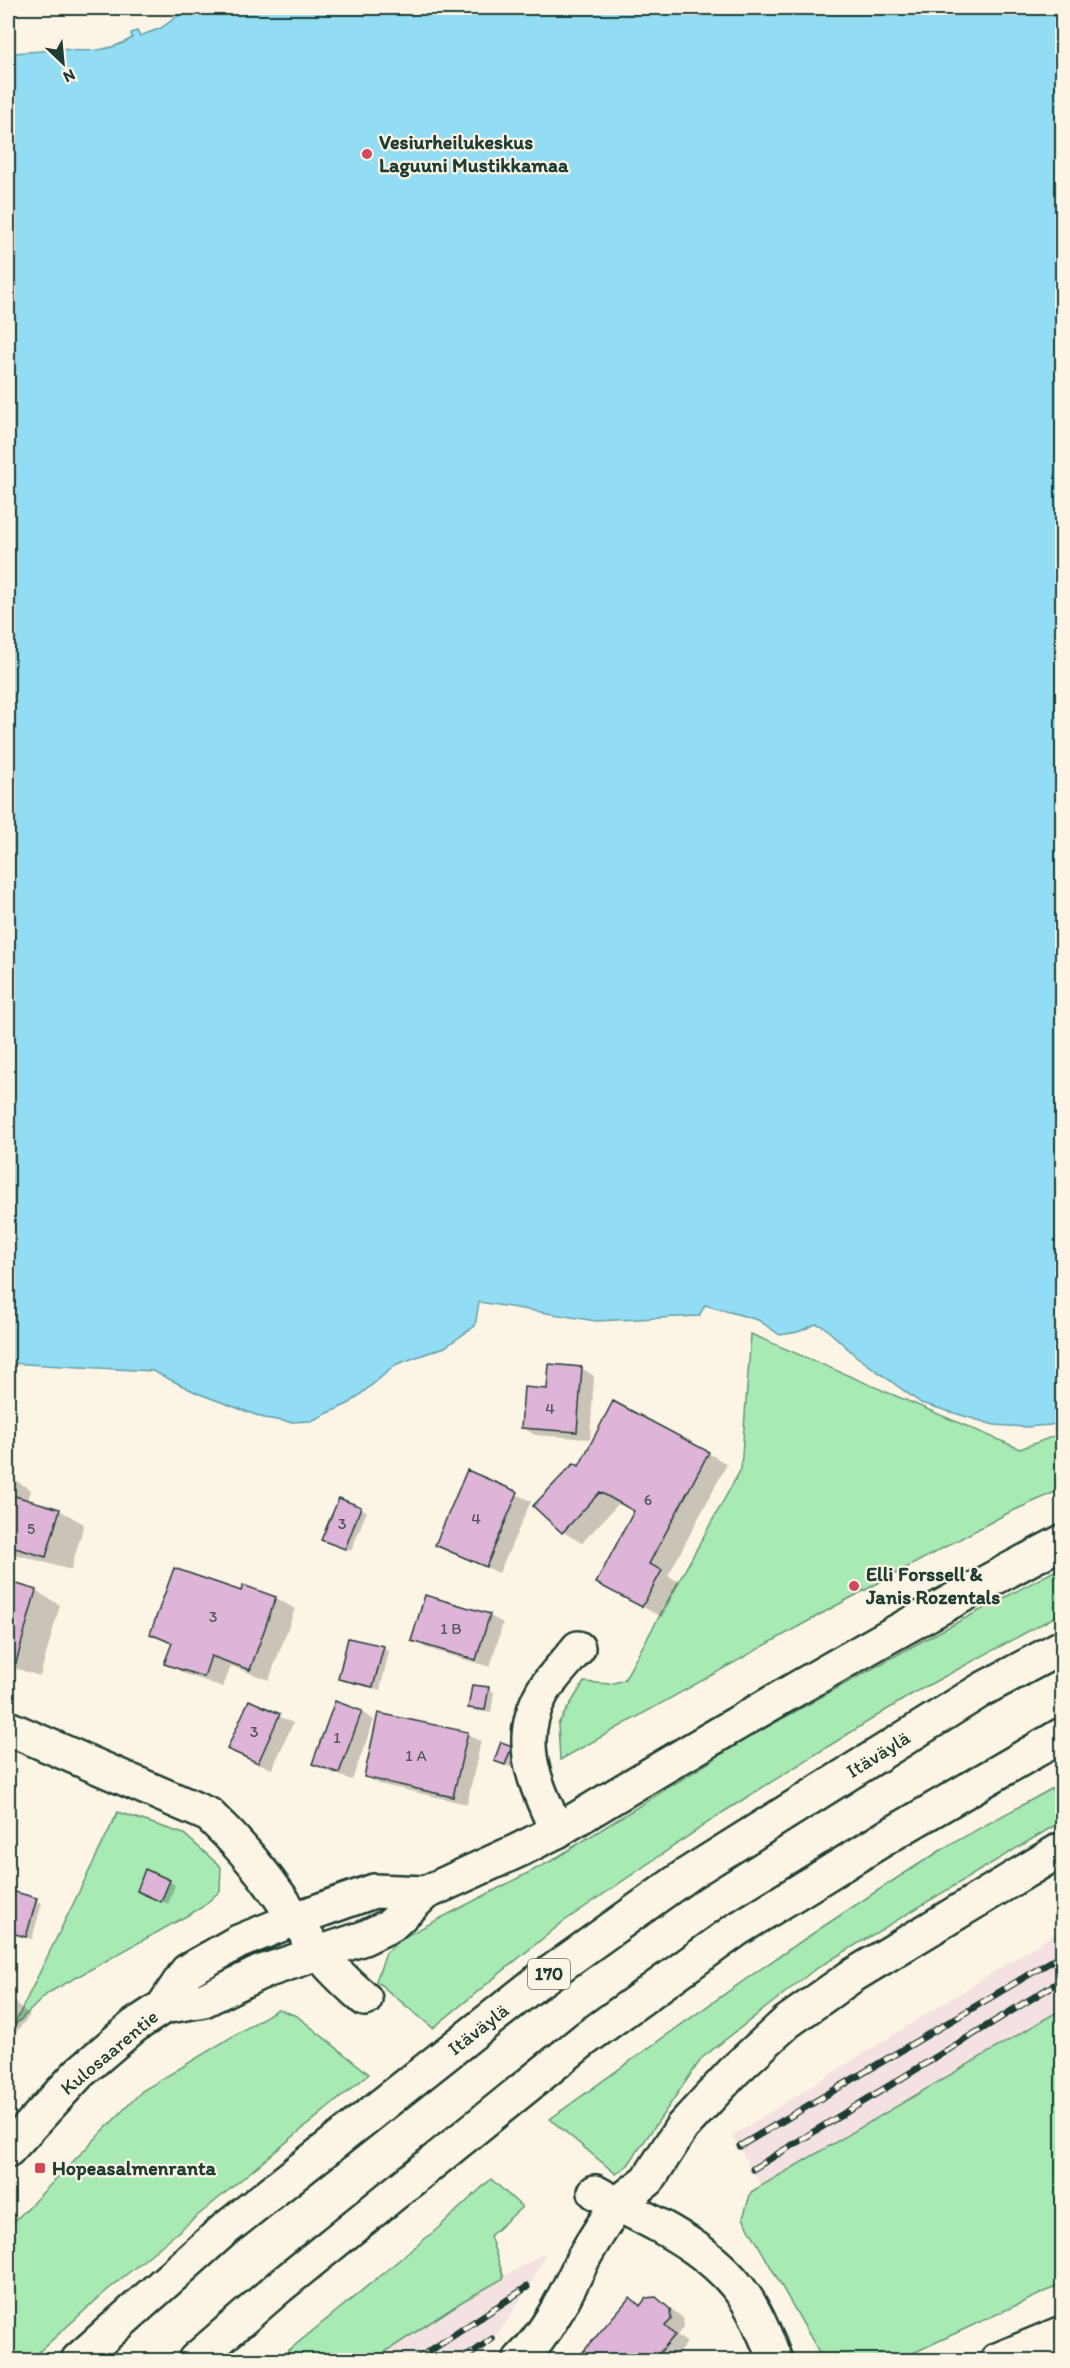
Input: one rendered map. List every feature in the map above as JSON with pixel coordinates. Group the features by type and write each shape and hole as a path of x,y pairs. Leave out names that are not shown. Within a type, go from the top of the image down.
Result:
{"main road":[{"name":"Kulosaarentie","path":"163,2007 204,2000 259,1973 318,1954 391,1925 425,1893 557,1831 801,1685 941,1605 1062,1542"},
{"name":"Itäväylä","path":"78,2361 224,2230 545,1976 688,1874 983,1689 1062,1647"},
{"path":"557,1831 534,1776 529,1754 528,1729 532,1713 544,1690 578,1648"},
{"path":"8,1728 209,1815 235,1839 267,1877 318,1954 365,2000"},
{"path":"195,2361 279,2287 585,2039 727,1937 890,1835 1062,1735"},
{"path":"520,2361 551,2323 565,2299 584,2257 606,2198 648,2180 682,2127 736,2069 787,2022 852,1976 1062,1849"},
{"name":"Kulosaarentie","path":"8,2150 79,2073 134,2026 163,2007 187,1971 238,1942 295,1919 374,1892 425,1893"},
{"path":"606,2198 675,2233 711,2261 739,2289 755,2313 776,2361"},
{"path":"997,2361 1062,2333"}],"shaded area":[{"path":"1062,1929 1062,2009 761,2186 732,2136"},
{"path":"546,2252 532,2281 505,2324 474,2360 373,2360 463,2301"}],"green space":[{"path":"751,1334 1020,1449 1062,1433 1062,1489 1006,1514 830,1609 560,1760 558,1724 584,1682 610,1684 624,1680 741,1469"},
{"path":"1062,1567 1062,1613 912,1694 725,1811 563,1922 433,2028 376,1981 386,1953 402,1938 551,1861 751,1736 922,1641"},
{"path":"1062,1783 1062,1821 814,1970 702,2058 628,2165 616,2174 550,2119 695,2015 843,1914 943,1849"},
{"path":"118,1812 184,1834 221,1867 220,1891 201,1908 48,1993 13,2027"},
{"path":"278,2009 297,2016 369,2074 104,2293 30,2360 8,2360 8,2228 142,2091"},
{"path":"1062,2009 1062,2284 898,2360 823,2359 743,2218 751,2192"},
{"path":"491,2179 522,2207 490,2236 504,2278 463,2301 373,2360 277,2360 437,2229"}],"water":[{"path":"189,8 1062,8 1062,1420 1051,1425 1025,1427 994,1425 921,1403 856,1356 823,1326 816,1324 798,1332 780,1335 758,1320 705,1305 699,1316 596,1321 479,1302 475,1326 445,1347 397,1364 350,1403 311,1421 290,1422 264,1418 197,1393 153,1371 8,1363 8,58 13,53 55,50 57,53 63,49 89,51 116,46 132,38 131,33 137,31 140,36 161,28"}],"building":[{"path":"549,1364 582,1367 577,1432 521,1428 524,1387 547,1389"},
{"path":"613,1401 709,1452 649,1564 662,1570 642,1607 596,1583 634,1511 600,1492 562,1533 533,1506 574,1463 579,1466"},
{"path":"467,1470 518,1492 486,1567 435,1545"},
{"path":"8,1494 60,1509 46,1557 8,1546"},
{"path":"339,1498 361,1507 345,1549 321,1540"},
{"path":"174,1568 241,1591 243,1585 276,1597 250,1670 211,1656 204,1677 164,1664 172,1643 150,1634"},
{"path":"8,1581 36,1590 16,1663 8,1660"},
{"path":"425,1595 490,1614 476,1660 411,1641"},
{"path":"348,1638 384,1646 373,1687 338,1679"},
{"path":"472,1685 489,1687 485,1710 468,1708"},
{"path":"249,1700 280,1714 258,1763 227,1749"},
{"path":"335,1701 362,1711 339,1773 312,1764"},
{"path":"378,1713 468,1732 453,1797 364,1777"},
{"path":"501,1742 512,1746 505,1765 494,1761"},
{"path":"145,1869 170,1880 161,1902 137,1891"},
{"path":"8,1890 37,1898 26,1937 8,1932"},
{"path":"630,2297 640,2306 646,2298 656,2297 670,2309 671,2320 665,2326 675,2335 655,2358 658,2360 576,2360"}],"railway":[{"path":"740,2146 1062,1955"},
{"path":"753,2169 1062,1980"},
{"path":"416,2360 527,2287"},
{"path":"462,2360 492,2339"}],"place":[{"name":"Vesiurheilukeskus Laguuni Mustikkamaa","path":"367,154"},
{"name":"Elli Forssell & Janis Rozentals","path":"854,1586"},
{"name":"Hopeasalmenranta","path":"40,2168"}]}
